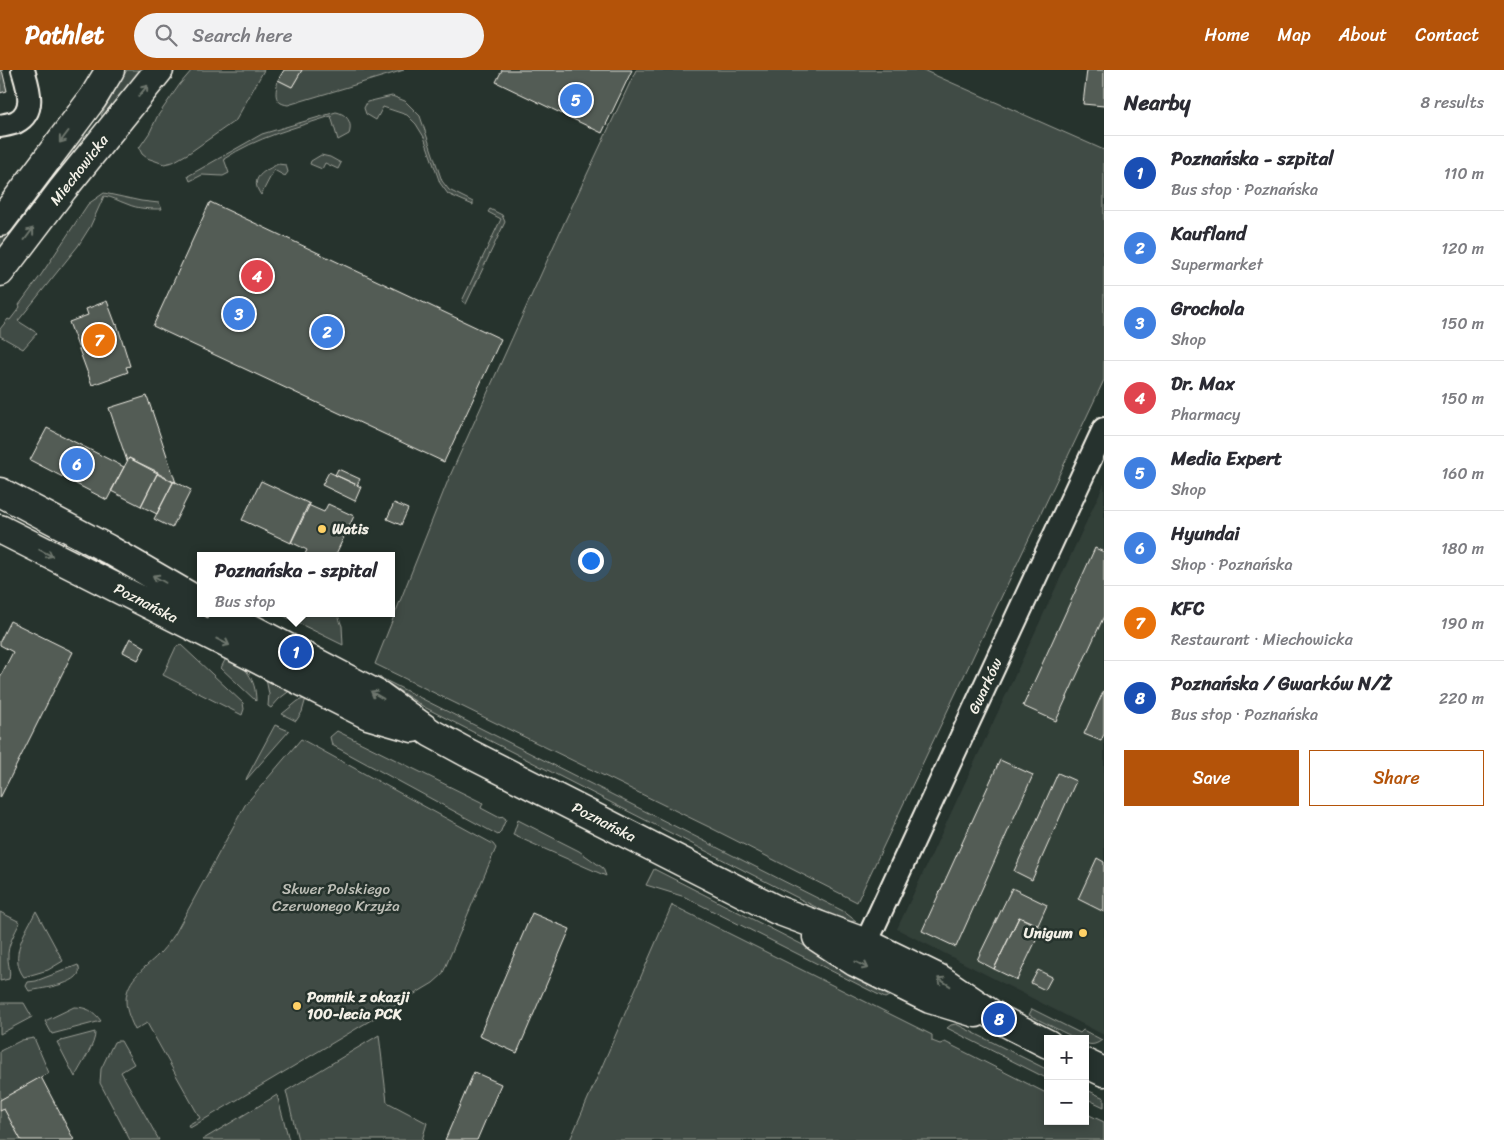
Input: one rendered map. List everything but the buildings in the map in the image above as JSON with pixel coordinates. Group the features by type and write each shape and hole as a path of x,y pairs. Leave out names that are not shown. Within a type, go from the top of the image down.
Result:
{"main road":[{"path":"0,222 93,98 110,70"},
{"name":"Miechowicka","path":"0,272 63,189 159,70"},
{"name":"Poznańska","path":"0,492 108,549 197,601"},
{"name":"Poznańska","path":"0,529 368,715 431,733"},
{"name":"Poznańska","path":"229,617 380,696 431,733 777,910 866,944 940,979 999,1019 1044,1042"},
{"name":"Poznańska","path":"777,910 855,962 930,999 999,1019"},
{"path":"1089,1065 1104,1072"}],"street":[{"path":"0,126 17,122 27,112 31,99 23,70"},
{"name":"Gwarków","path":"866,944 1104,429"}],"shaded area":[{"path":"1104,484 1104,1035 897,929"}],"green space":[{"path":"127,70 142,70 103,118 101,115"},
{"path":"192,70 264,70 236,120 173,162 164,164 147,158 139,148 157,117"},
{"path":"302,70 404,70 288,105 279,102 276,96 278,80 292,87"},
{"path":"636,70 923,70 1104,150 1104,380 857,902 711,828 375,664 449,478 565,221"},
{"path":"392,96 405,101 420,116 442,181 449,190 473,202 473,205 448,194 440,183 424,137 416,124 407,115 383,107 376,120 366,114 364,108 367,102"},
{"path":"336,112 346,117 350,123 349,134 338,140 331,116 276,134 237,151 224,159 229,173 223,176 202,175 190,181 188,176 262,134"},
{"path":"85,131 82,148 59,178 50,172"},
{"path":"321,155 341,163 338,169 325,163 322,169 310,164 311,161"},
{"path":"278,164 286,165 288,172 285,176 274,170 261,195 257,189 257,179 263,172"},
{"path":"44,180 53,187 0,255 0,238"},
{"path":"104,193 159,203 162,209 135,207 104,196 90,227 78,246 18,321 37,333 23,349 0,336 0,329 20,307 19,305 88,204"},
{"path":"490,209 502,215 505,222 466,304 462,301 501,219 488,212"},
{"path":"286,617 339,617 342,626 343,645"},
{"path":"181,645 243,703 242,715 163,675 176,647"},
{"path":"228,654 240,664 252,679 256,701 221,668"},
{"path":"265,674 292,689 271,708 268,706 269,694"},
{"path":"377,676 843,911 856,921 845,922 424,707"},
{"path":"306,698 302,712 296,721 282,714 298,701"},
{"path":"275,725 289,731 246,780 247,777"},
{"path":"337,731 483,803 481,808 500,818 502,816 506,819 500,833 498,835 332,745 330,737"},
{"name":"Skwer Polskiego Czerwonego Krzyża","path":"301,739 493,844 496,848 442,975 433,983 190,1128 188,1125 200,1118 147,1023 135,1030 127,1008 127,993 133,979 161,952 175,934 245,805"},
{"path":"518,820 579,851 603,868 606,876 513,835"},
{"path":"654,869 893,991 885,998 685,897 646,885"},
{"path":"672,905 932,1035 932,1041 940,1044 945,1042 1044,1092 1044,1125 1089,1125 1089,1115 1104,1122 1104,1140 570,1140"},
{"path":"36,911 63,961 48,970 24,977 18,961 18,952"},
{"path":"0,912 20,922 9,948 9,979 0,981"},
{"path":"78,965 79,971 76,977 70,981 29,991 26,986 28,982 36,981"},
{"path":"0,1003 24,1003 32,1017 0,1034"},
{"path":"74,1007 89,1010 101,1021 52,1034 45,1021"},
{"path":"1032,1009 1080,1033 1083,1030 1102,1040 1098,1043 1089,1044 1089,1035 1069,1035 1029,1015"},
{"path":"956,1024 1044,1068 1044,1077 947,1028"},
{"path":"95,1032 90,1049 75,1077 57,1042"},
{"path":"379,1035 387,1102 427,1123 422,1140 298,1140 286,1091"},
{"path":"34,1038 49,1073 0,1100 0,1051 22,1040"},
{"path":"121,1041 134,1064 121,1072 159,1140 130,1140 100,1083 101,1069 114,1042"},
{"path":"1089,1091 1104,1098 1104,1107 1089,1100"},
{"path":"277,1095 289,1140 202,1140"},
{"path":"4,1109 21,1140 0,1140 0,1111"}],"place":[{"name":"Media Expert","path":"576,100"},
{"name":"Dr. Max","path":"257,276"},
{"name":"Grochola","path":"239,314"},
{"name":"Kaufland","path":"327,332"},
{"name":"KFC","path":"99,340"},
{"name":"Hyundai","path":"77,464"},
{"name":"Watis","path":"322,529"},
{"name":"Poznańska - szpital","path":"296,652"},
{"name":"Unigum","path":"1083,933"},
{"name":"Pomnik z okazji 100-lecia PCK","path":"297,1006"},
{"name":"Poznańska / Gwarków N/Ż","path":"999,1019"}]}
